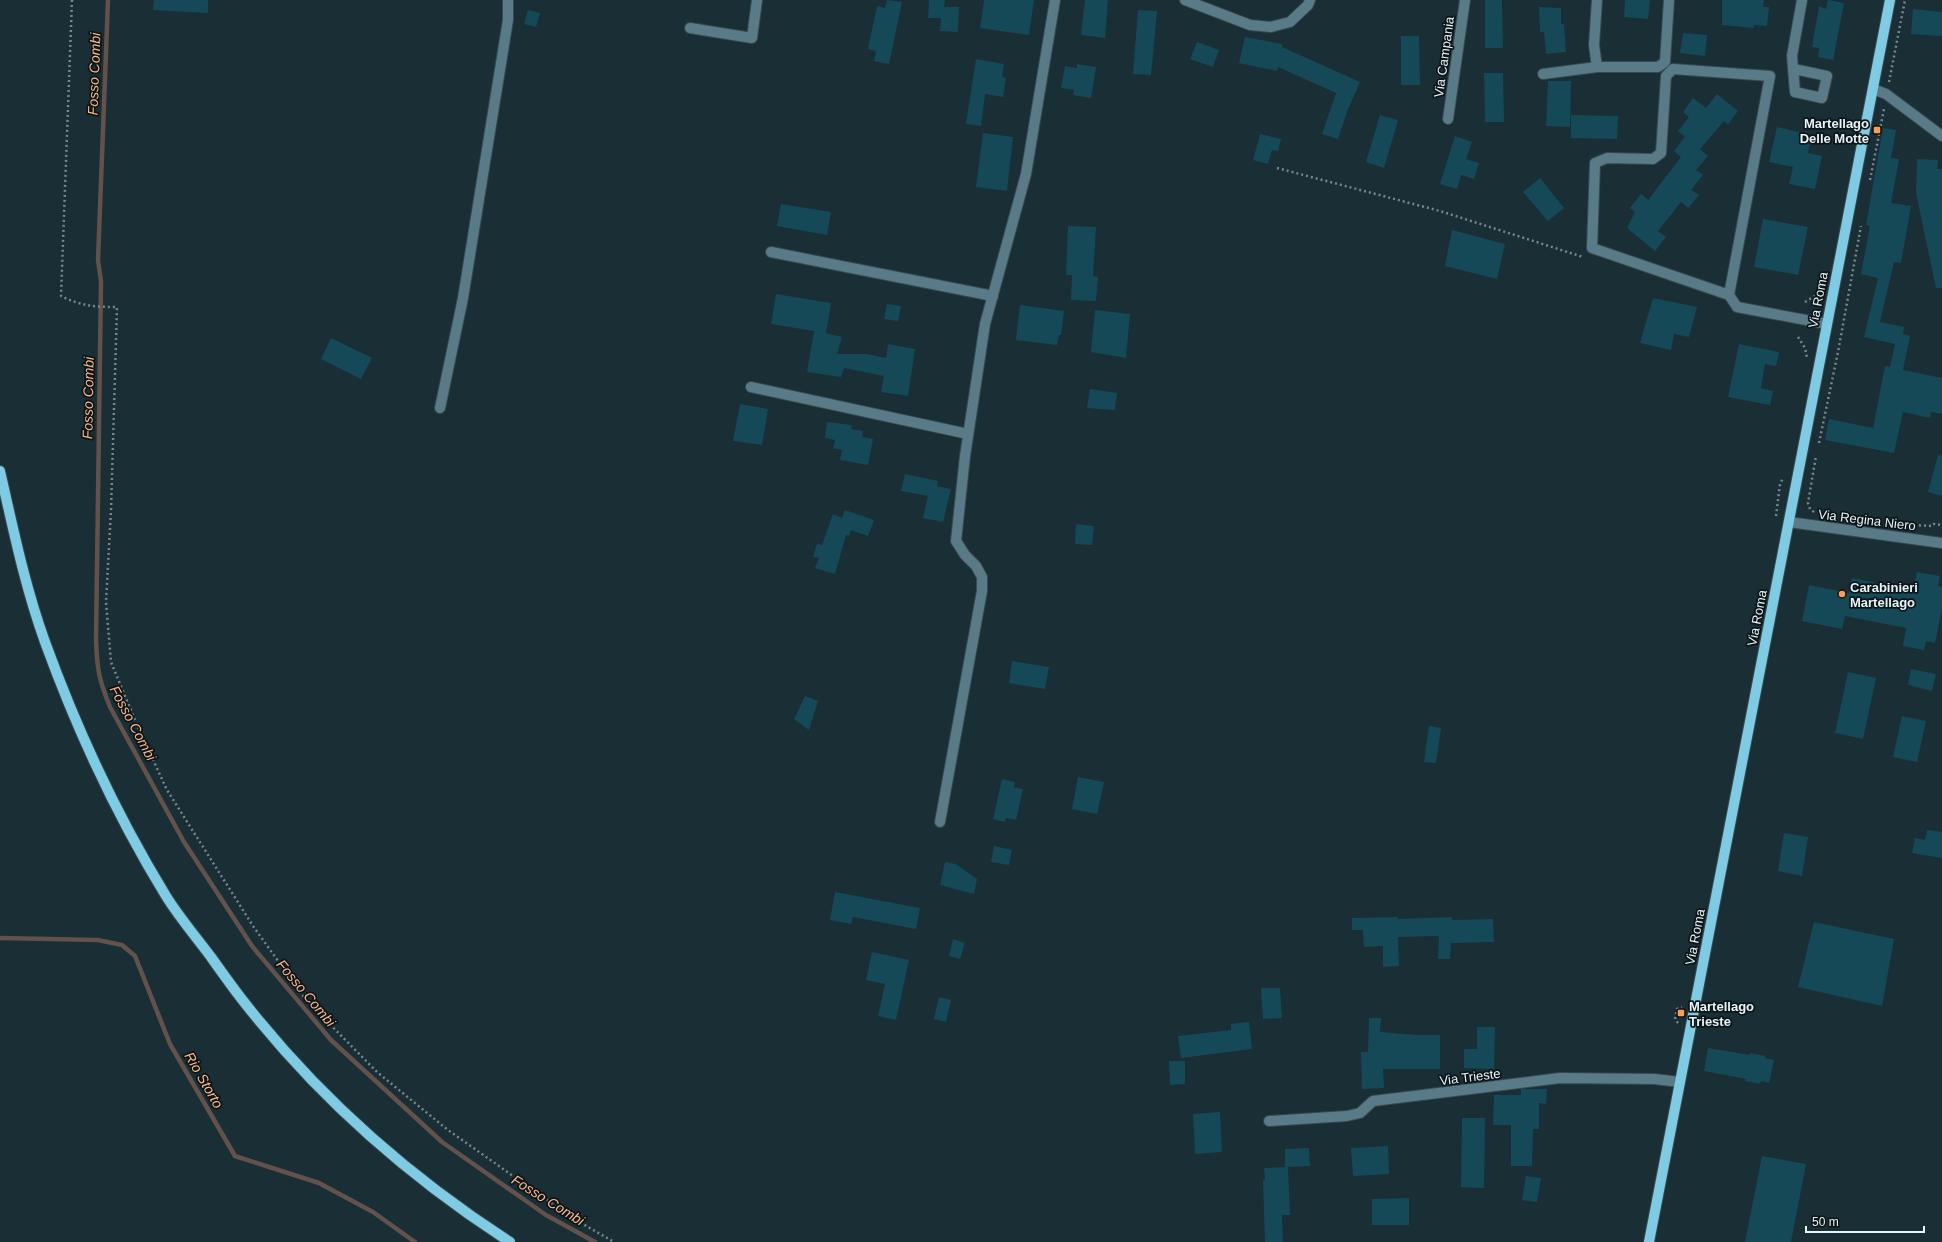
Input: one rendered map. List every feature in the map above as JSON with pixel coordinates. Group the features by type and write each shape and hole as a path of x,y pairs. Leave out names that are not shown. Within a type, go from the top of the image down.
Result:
{"main road":[{"name":"Via Roma","path":"1649,1242 1890,0"},
{"path":"0,471 16,541 44,640 73,713 114,805 167,897 247,1007 299,1066 355,1122 434,1189 510,1242"}],"street":[{"path":"440,408 463,298 508,20 508,0"},
{"path":"690,28 752,38 754,0"},
{"path":"940,822 982,591 982,577 976,566 965,555 956,541 968,434 985,324 1026,174 1055,0"},
{"path":"1184,0 1250,25 1271,28 1290,22 1308,5 1310,0"},
{"name":"Via Campania","path":"1448,119 1465,0"},
{"path":"1597,0 1594,45 1597,67"},
{"path":"1543,74 1597,67 1658,67 1664,62 1669,0"},
{"path":"1794,69 1792,56 1802,0"},
{"path":"1729,295 1770,76 1673,69 1666,76 1661,153 1653,159 1607,158 1595,163 1592,248 1729,295 1737,307 1827,324"},
{"path":"1873,90 1886,94 1942,136"},
{"path":"771,252 992,296"},
{"path":"1714,290 1723,286 1733,274"},
{"path":"751,387 968,434"},
{"name":"Via Regina Niero","path":"1789,522 1942,543"},
{"name":"Via Trieste","path":"1269,1121 1347,1116 1360,1113 1373,1101 1560,1078 1654,1079 1680,1082"}],"path":[{"path":"72,0 61,296 77,304 94,307 117,307 111,510 106,602 111,662 137,725 167,790 253,926 306,1000 377,1072 448,1130 572,1217 614,1242"},
{"path":"1868,186 1905,0"},
{"path":"1277,168 1440,211 1590,259"},
{"path":"1818,448 1838,352 1861,222"},
{"path":"1816,454 1808,503 1810,509 1817,514"},
{"path":"1909,524 1932,526 1934,524 1942,525"},
{"path":"1677,1029 1678,1022 1675,1019 1677,1009 1682,1007"}],"building":[{"path":"154,0 208,0 208,13 153,10"},
{"path":"887,0 902,2 889,64 874,61 876,51 868,49 877,6 885,8"},
{"path":"929,0 945,0 944,7 959,7 958,32 940,31 941,18 928,18"},
{"path":"984,0 1034,0 1029,35 980,28"},
{"path":"1085,0 1108,0 1105,38 1081,35"},
{"path":"1485,0 1502,0 1503,48 1485,48"},
{"path":"1625,0 1650,0 1648,19 1624,17"},
{"path":"1722,0 1764,0 1763,7 1769,7 1767,26 1754,25 1754,28 1722,25"},
{"path":"1828,0 1844,3 1833,60 1818,57 1819,48 1812,47 1819,6 1826,9"},
{"path":"1539,7 1561,8 1561,24 1564,24 1566,52 1546,54 1544,32 1540,32"},
{"path":"1913,9 1942,12 1942,36 1911,34"},
{"path":"528,10 540,13 536,27 524,24"},
{"path":"1138,10 1157,11 1151,75 1133,74"},
{"path":"1683,33 1707,35 1705,56 1680,53"},
{"path":"1401,36 1419,36 1420,85 1401,85"},
{"path":"1245,37 1282,44 1282,47 1360,82 1347,112 1338,139 1322,134 1336,93 1278,67 1277,71 1239,63"},
{"path":"1197,42 1219,50 1213,67 1190,59"},
{"path":"976,59 1004,64 1002,77 1006,78 1003,97 985,94 981,126 966,124"},
{"path":"1077,64 1096,67 1091,98 1073,95 1074,90 1061,88 1065,66 1077,68"},
{"path":"1484,73 1503,73 1504,122 1485,122"},
{"path":"1548,81 1571,81 1570,127 1546,126"},
{"path":"1717,94 1738,111 1728,124 1724,121 1700,149 1708,156 1696,170 1703,175 1691,190 1699,195 1688,208 1681,202 1658,231 1666,237 1655,251 1627,228 1635,212 1630,208 1641,194 1648,200 1681,157 1674,151 1685,137 1678,131 1689,117 1683,112 1693,98 1706,108"},
{"path":"1380,115 1398,120 1384,168 1366,162"},
{"path":"1571,115 1618,116 1617,139 1571,138"},
{"path":"1777,127 1803,133 1801,139 1810,141 1808,153 1822,156 1815,189 1789,184 1793,167 1769,162"},
{"path":"1883,128 1896,130 1891,158 1899,159 1891,203 1911,206 1901,263 1894,262 1880,322 1904,327 1903,334 1910,336 1903,370 1942,378 1942,414 1931,412 1930,418 1903,412 1894,453 1825,440 1829,419 1873,428 1885,366 1890,367 1895,344 1864,337 1878,278 1861,274 1870,226 1866,225"},
{"path":"983,133 1013,137 1007,191 976,187"},
{"path":"1260,134 1281,139 1278,151 1272,150 1268,164 1253,160"},
{"path":"1455,136 1472,142 1466,159 1479,163 1474,179 1461,175 1457,189 1440,184"},
{"path":"1917,159 1938,160 1937,169 1942,169 1942,288 1936,288 1916,193"},
{"path":"1540,178 1564,208 1548,221 1523,192"},
{"path":"781,204 831,212 827,235 777,226"},
{"path":"1763,219 1808,227 1798,275 1754,267"},
{"path":"1068,226 1096,227 1093,276 1098,277 1096,301 1071,300 1072,275 1066,275"},
{"path":"1452,230 1505,244 1497,279 1445,266"},
{"path":"776,294 831,303 826,333 842,337 837,354 867,354 886,358 888,344 915,349 908,396 881,392 884,376 844,368 841,377 807,372 814,331 771,324"},
{"path":"1653,298 1697,307 1689,337 1674,334 1671,350 1640,343"},
{"path":"887,304 901,306 898,321 884,319"},
{"path":"1020,305 1064,311 1061,335 1059,335 1057,345 1016,340"},
{"path":"1095,310 1130,314 1126,358 1091,352"},
{"path":"331,338 372,358 361,379 321,359"},
{"path":"1739,344 1779,352 1776,366 1765,364 1761,388 1773,391 1770,405 1728,397"},
{"path":"1090,389 1117,393 1115,410 1087,408"},
{"path":"740,404 768,409 762,445 733,441"},
{"path":"827,422 852,425 851,429 863,431 862,437 873,439 868,465 840,460 842,450 833,448 835,440 825,438"},
{"path":"1938,455 1942,456 1942,496 1928,492"},
{"path":"905,474 938,481 937,486 951,489 943,522 923,518 928,496 901,491"},
{"path":"845,510 874,520 868,536 851,530 849,536 846,535 835,574 815,568 819,558 813,557 817,544 822,545 833,514 842,518"},
{"path":"1076,524 1094,526 1092,545 1075,544"},
{"path":"1917,572 1940,576 1938,586 1942,587 1942,608 1935,643 1926,641 1924,650 1903,646 1906,628 1845,616 1842,629 1802,621 1809,585 1849,593 1852,578 1913,590"},
{"path":"1012,661 1049,667 1045,689 1009,683"},
{"path":"1911,669 1936,674 1932,691 1908,685"},
{"path":"1848,672 1876,678 1863,739 1835,733"},
{"path":"805,696 818,701 809,730 794,719"},
{"path":"1902,716 1926,721 1917,762 1893,757"},
{"path":"1429,726 1441,728 1436,763 1424,762"},
{"path":"1078,777 1104,782 1097,814 1072,809"},
{"path":"1002,779 1015,782 1014,787 1023,789 1016,820 1006,818 1005,822 993,819"},
{"path":"1927,830 1942,832 1942,858 1912,853 1915,838 1925,840"},
{"path":"1784,833 1808,837 1802,876 1778,871"},
{"path":"994,846 1012,850 1009,865 991,862"},
{"path":"945,862 956,864 977,879 974,894 940,885"},
{"path":"835,892 920,908 916,929 853,917 851,924 830,920"},
{"path":"1398,917 1398,919 1452,917 1452,920 1493,919 1494,942 1451,943 1450,959 1438,959 1439,936 1398,937 1399,966 1383,967 1383,946 1364,947 1363,930 1352,930 1352,918"},
{"path":"1814,922 1894,939 1882,1006 1798,987"},
{"path":"953,939 965,943 960,959 949,956"},
{"path":"872,952 909,960 896,1020 878,1016 885,984 866,980"},
{"path":"1261,988 1280,988 1282,1018 1263,1019"},
{"path":"939,997 951,1000 946,1022 934,1019"},
{"path":"1369,1018 1381,1018 1380,1032 1440,1035 1440,1069 1383,1069 1384,1088 1362,1089 1361,1052 1368,1052"},
{"path":"1249,1022 1252,1049 1181,1058 1178,1036 1231,1030 1231,1024"},
{"path":"1477,1027 1495,1027 1494,1069 1464,1068 1464,1049 1477,1049"},
{"path":"1708,1048 1750,1055 1750,1053 1765,1056 1765,1058 1774,1060 1769,1083 1761,1081 1760,1084 1745,1081 1746,1079 1704,1071"},
{"path":"1169,1061 1185,1061 1185,1084 1170,1085"},
{"path":"1521,1089 1547,1089 1546,1104 1539,1103 1539,1129 1533,1129 1532,1166 1511,1166 1511,1125 1493,1125 1494,1095 1521,1095"},
{"path":"1220,1112 1222,1152 1195,1154 1193,1114"},
{"path":"1462,1118 1485,1118 1484,1188 1461,1187"},
{"path":"1388,1146 1389,1174 1353,1176 1351,1148"},
{"path":"1309,1148 1310,1166 1285,1167 1285,1149"},
{"path":"1762,1156 1806,1164 1791,1242 1745,1242"},
{"path":"1288,1167 1290,1215 1282,1215 1283,1242 1265,1242 1264,1168"},
{"path":"1526,1176 1541,1178 1537,1202 1522,1200"},
{"path":"1409,1198 1409,1225 1372,1225 1372,1199"}],"waterway":[{"name":"Fosso Combi","path":"108,0 98,260 101,281 96,640 99,674 106,698 184,842 252,946 331,1040 442,1142 546,1215 595,1242"},
{"name":"Rio Storto","path":"0,938 98,940 122,945 135,956 170,1044 235,1156 319,1183 373,1212 415,1242"}],"place":[{"name":"Martellago Delle Motte","path":"1877,130"},
{"name":"Carabinieri Martellago","path":"1842,594"},
{"name":"Martellago Trieste","path":"1681,1013"}]}
